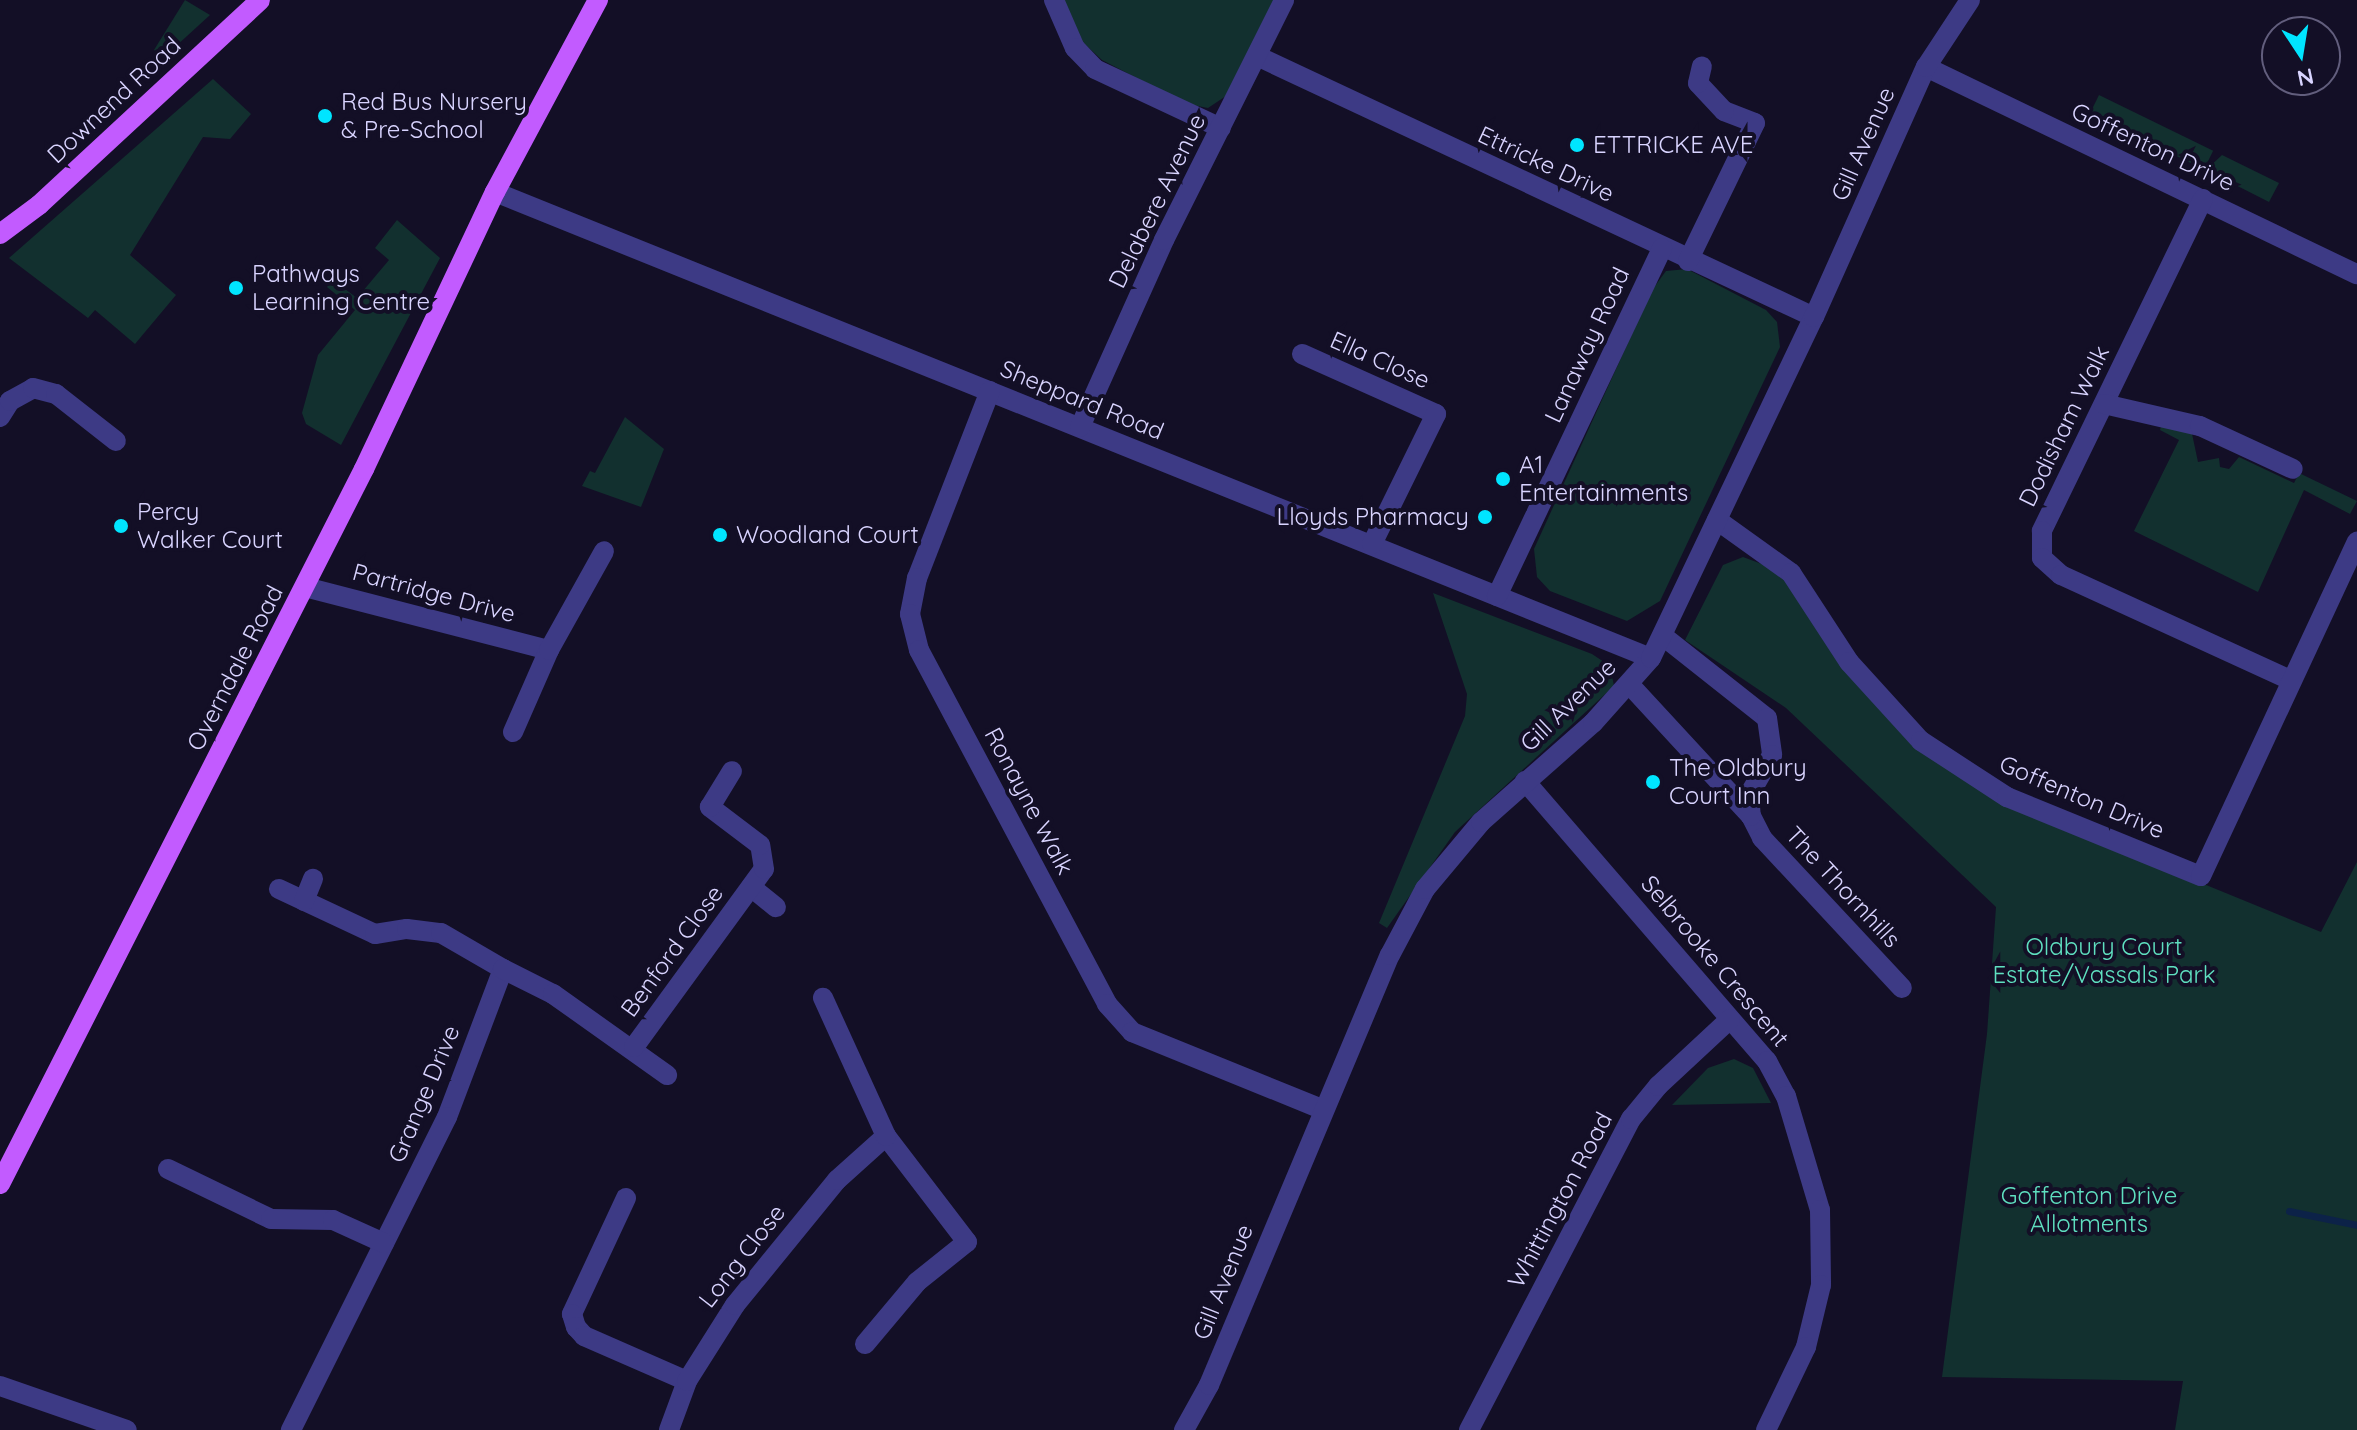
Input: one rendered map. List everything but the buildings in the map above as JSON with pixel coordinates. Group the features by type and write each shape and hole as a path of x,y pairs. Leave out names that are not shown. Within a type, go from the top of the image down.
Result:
{"main road":[{"name":"Downend Road","path":"0,234 39,205 260,0"},
{"name":"Overndale Road","path":"0,1184 305,587 495,192 598,0"}],"street":[{"path":"1054,0 1075,48 1095,69 1221,128"},
{"name":"Delabere Avenue","path":"1080,427 1164,240 1284,0"},
{"name":"Gill Avenue","path":"1184,1430 1209,1385 1322,1109 1390,955 1425,889 1481,822 1630,685 1651,658 1814,317 1926,67 1970,0"},
{"name":"Ettricke Drive","path":"1257,56 1688,261 1814,317"},
{"path":"1688,261 1755,123 1724,111 1707,93 1698,83 1702,66"},
{"name":"Goffenton Drive","path":"1926,67 2357,274"},
{"name":"Sheppard Road","path":"495,192 1651,658"},
{"name":"Dodisham Walk","path":"2203,199 2042,531 2042,558 2061,575 2290,680"},
{"name":"Lanaway Road","path":"1497,596 1662,248"},
{"name":"Ella Close","path":"1302,354 1436,414 1372,544"},
{"path":"0,417 10,401 33,388 56,394 116,441"},
{"name":"Ronayne Walk","path":"990,391 917,578 910,614 919,650 1107,1004 1132,1032 1322,1109"},
{"path":"2104,404 2200,426 2293,469"},
{"name":"Goffenton Drive","path":"1717,520 1791,573 1849,662 1921,741 2007,797 2208,879 2290,680 2357,542"},
{"path":"513,732 549,650 604,551"},
{"name":"Partridge Drive","path":"305,587 549,650"},
{"path":"1663,636 1767,718 1772,755 1749,795 1751,816"},
{"name":"The Thornhills","path":"1630,685 1751,816 1762,838 1902,988"},
{"name":"Benford Close","path":"634,1047 764,869 760,845 710,807 732,771"},
{"name":"Selbrooke Crescent","path":"1525,781 1767,1061 1786,1096 1820,1210 1821,1285 1810,1332 1766,1430"},
{"path":"304,901 313,879"},
{"name":"Benford Close","path":"751,887 776,907"},
{"path":"279,889 375,934 407,929 441,933 503,969"},
{"name":"Benford Close","path":"503,969 553,994 634,1047 667,1075"},
{"name":"Grange Drive","path":"291,1430 447,1117 503,969"},
{"path":"823,998 886,1136 967,1242 917,1282 865,1344"},
{"name":"Whittington Road","path":"1469,1430 1631,1119 1730,1019"},
{"name":"Long Close","path":"669,1430 687,1381 735,1305 837,1180 886,1136"},
{"path":"168,1169 271,1219 333,1220 384,1243"},
{"path":"626,1198 572,1314 576,1327 584,1336 687,1381"},
{"path":"0,1386 127,1430"}],"green space":[{"path":"185,0 210,15 163,58 154,50"},
{"path":"1062,0 1274,0 1229,94 1208,108 1187,104 1102,60 1079,39"},
{"path":"213,79 251,114 230,139 203,137 130,255 176,295 135,344 95,310 88,318 9,258"},
{"path":"2099,95 2213,151 2204,170 2090,114"},
{"path":"2222,155 2279,183 2269,202 2206,170"},
{"path":"397,220 440,258 341,445 306,424 302,413 318,355 355,310 327,287 333,280 357,298 389,260 375,248"},
{"path":"1687,269 1766,310 1777,322 1780,347 1660,601 1627,621 1550,591 1537,577 1534,549 1652,290 1666,271"},
{"path":"625,417 664,449 641,507 582,486 590,471 595,473"},
{"path":"2161,426 2191,429 2198,462 2219,458 2220,467 2229,469 2239,457 2294,483 2299,473 2357,501 2350,514 2304,490 2258,592 2134,531 2179,440 2160,430"},
{"name":"Oldbury Court Estate/Vassals Park","path":"1743,557 1775,569 1803,601 1839,663 1911,743 1996,799 2321,932 2357,862 2357,1430 2175,1430 2183,1381 1942,1377 1987,1034 1996,907 1786,708 1685,640 1723,565"},
{"path":"1433,593 1592,654 1610,666 1614,686 1455,832 1387,928 1379,923 1465,716 1467,694"},
{"path":"1734,1059 1753,1068 1771,1103 1672,1105 1708,1068"}],"waterway":[{"path":"2289,1211 2357,1225"}],"place":[{"name":"Red Bus Nursery & Pre-School","path":"325,116"},
{"name":"ETTRICKE AVE","path":"1577,145"},
{"name":"Pathways Learning Centre","path":"236,288"},
{"name":"A1 Entertainments","path":"1503,479"},
{"name":"Lloyds Pharmacy","path":"1485,517"},
{"name":"Percy Walker Court","path":"121,526"},
{"name":"Woodland Court","path":"720,535"},
{"name":"The Oldbury Court Inn","path":"1653,782"}],"park label":[{"name":"Goffenton Drive Allotments","path":"2089,1210"}]}
